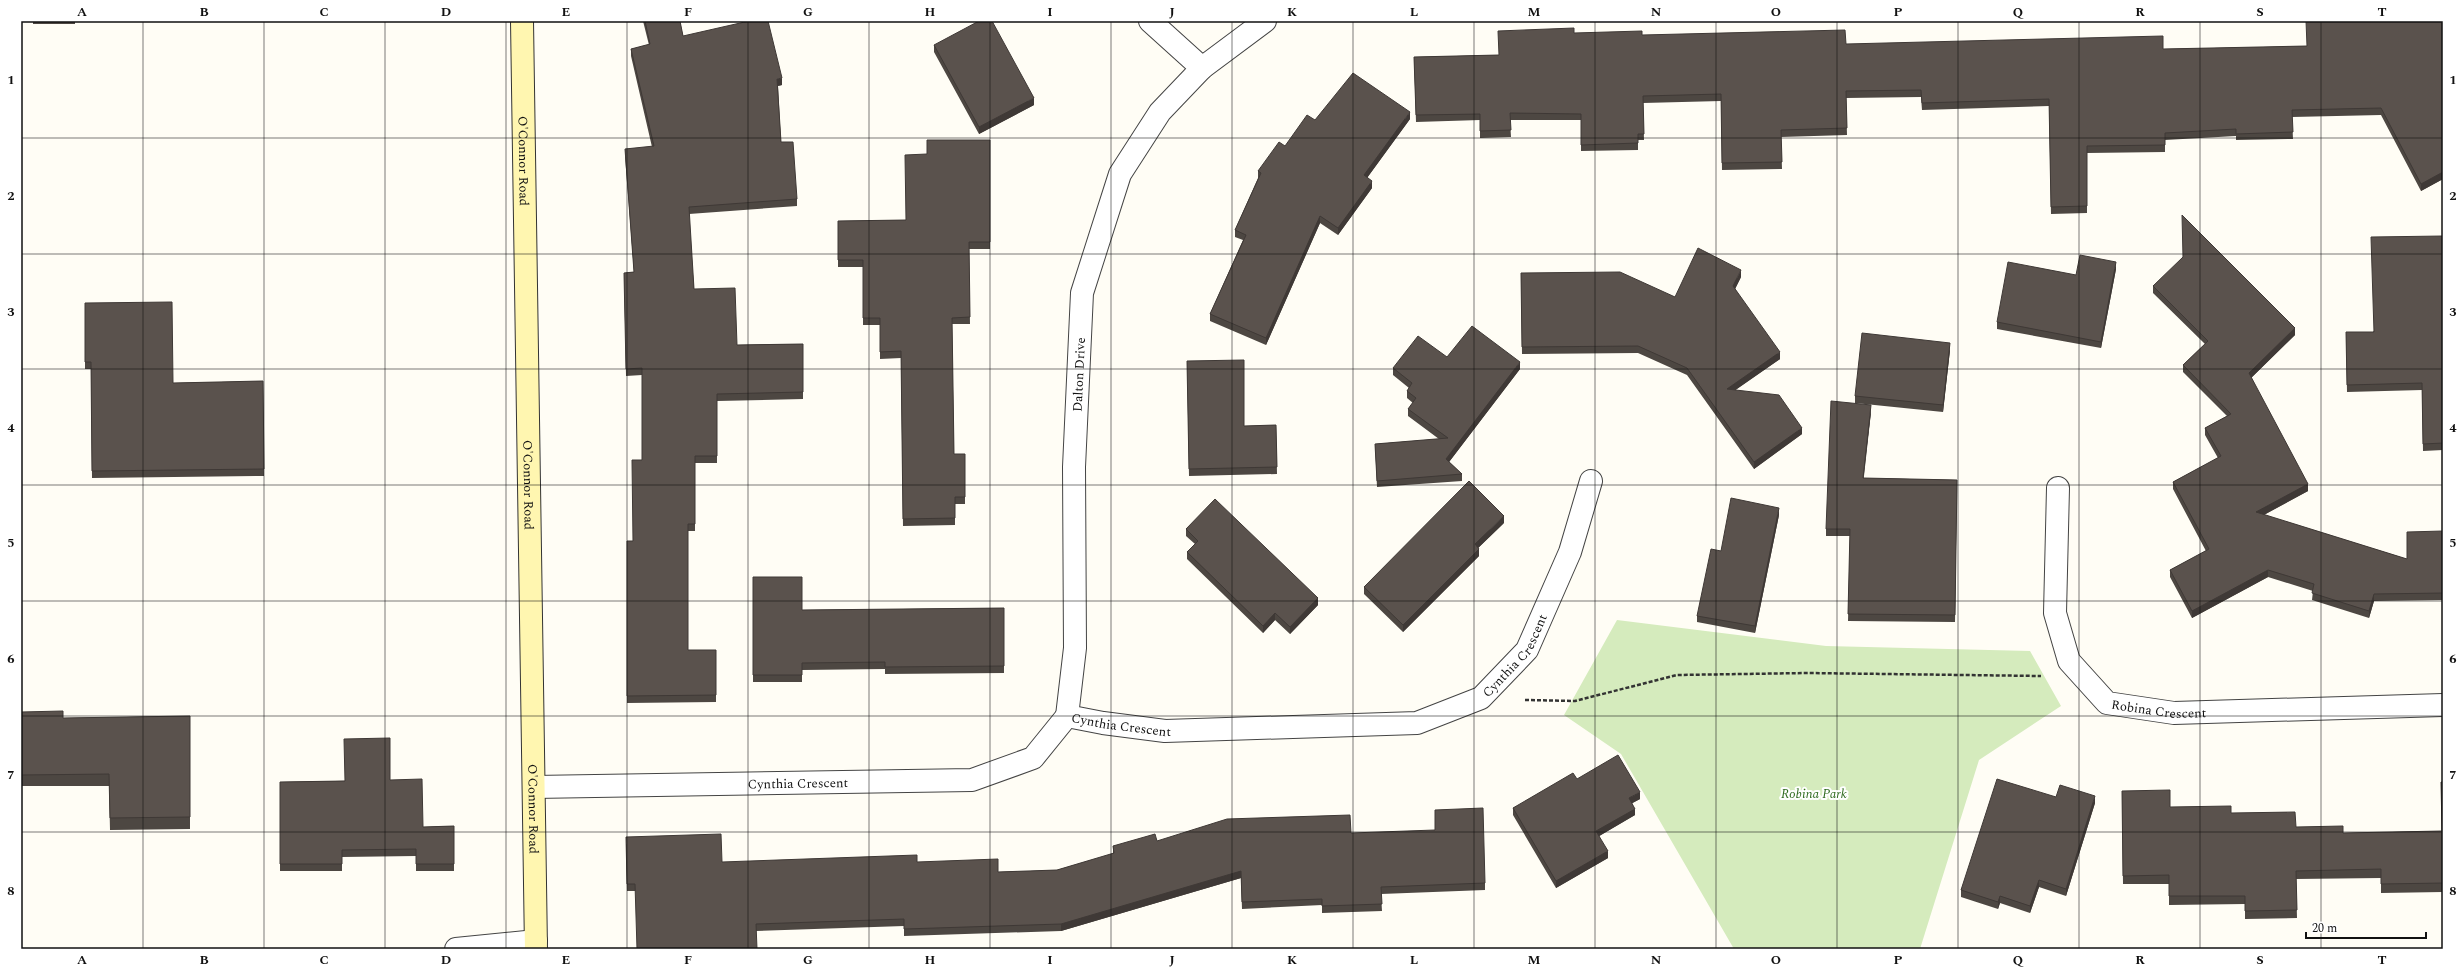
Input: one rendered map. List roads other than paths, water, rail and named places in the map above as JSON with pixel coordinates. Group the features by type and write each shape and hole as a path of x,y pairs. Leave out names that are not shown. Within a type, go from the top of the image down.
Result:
{"street":[{"name":"O'Connor Road","path":"522,21 536,945"},
{"path":"1150,21 1202,68"},
{"name":"Dalton Drive","path":"1067,716 1075,648 1074,467 1082,293 1120,174 1160,112 1202,68 1265,21"},
{"name":"Cynthia Crescent","path":"534,787 972,780 1033,758 1067,716 1103,723 1165,731 1418,723 1481,698 1527,650 1570,552 1591,481"},
{"name":"Robina Crescent","path":"2058,488 2055,613 2070,661 2107,703 2174,713 2443,705"},
{"path":"456,949 536,945"}],"park label":[{"name":"Robina Park","path":"1814,793"}]}
